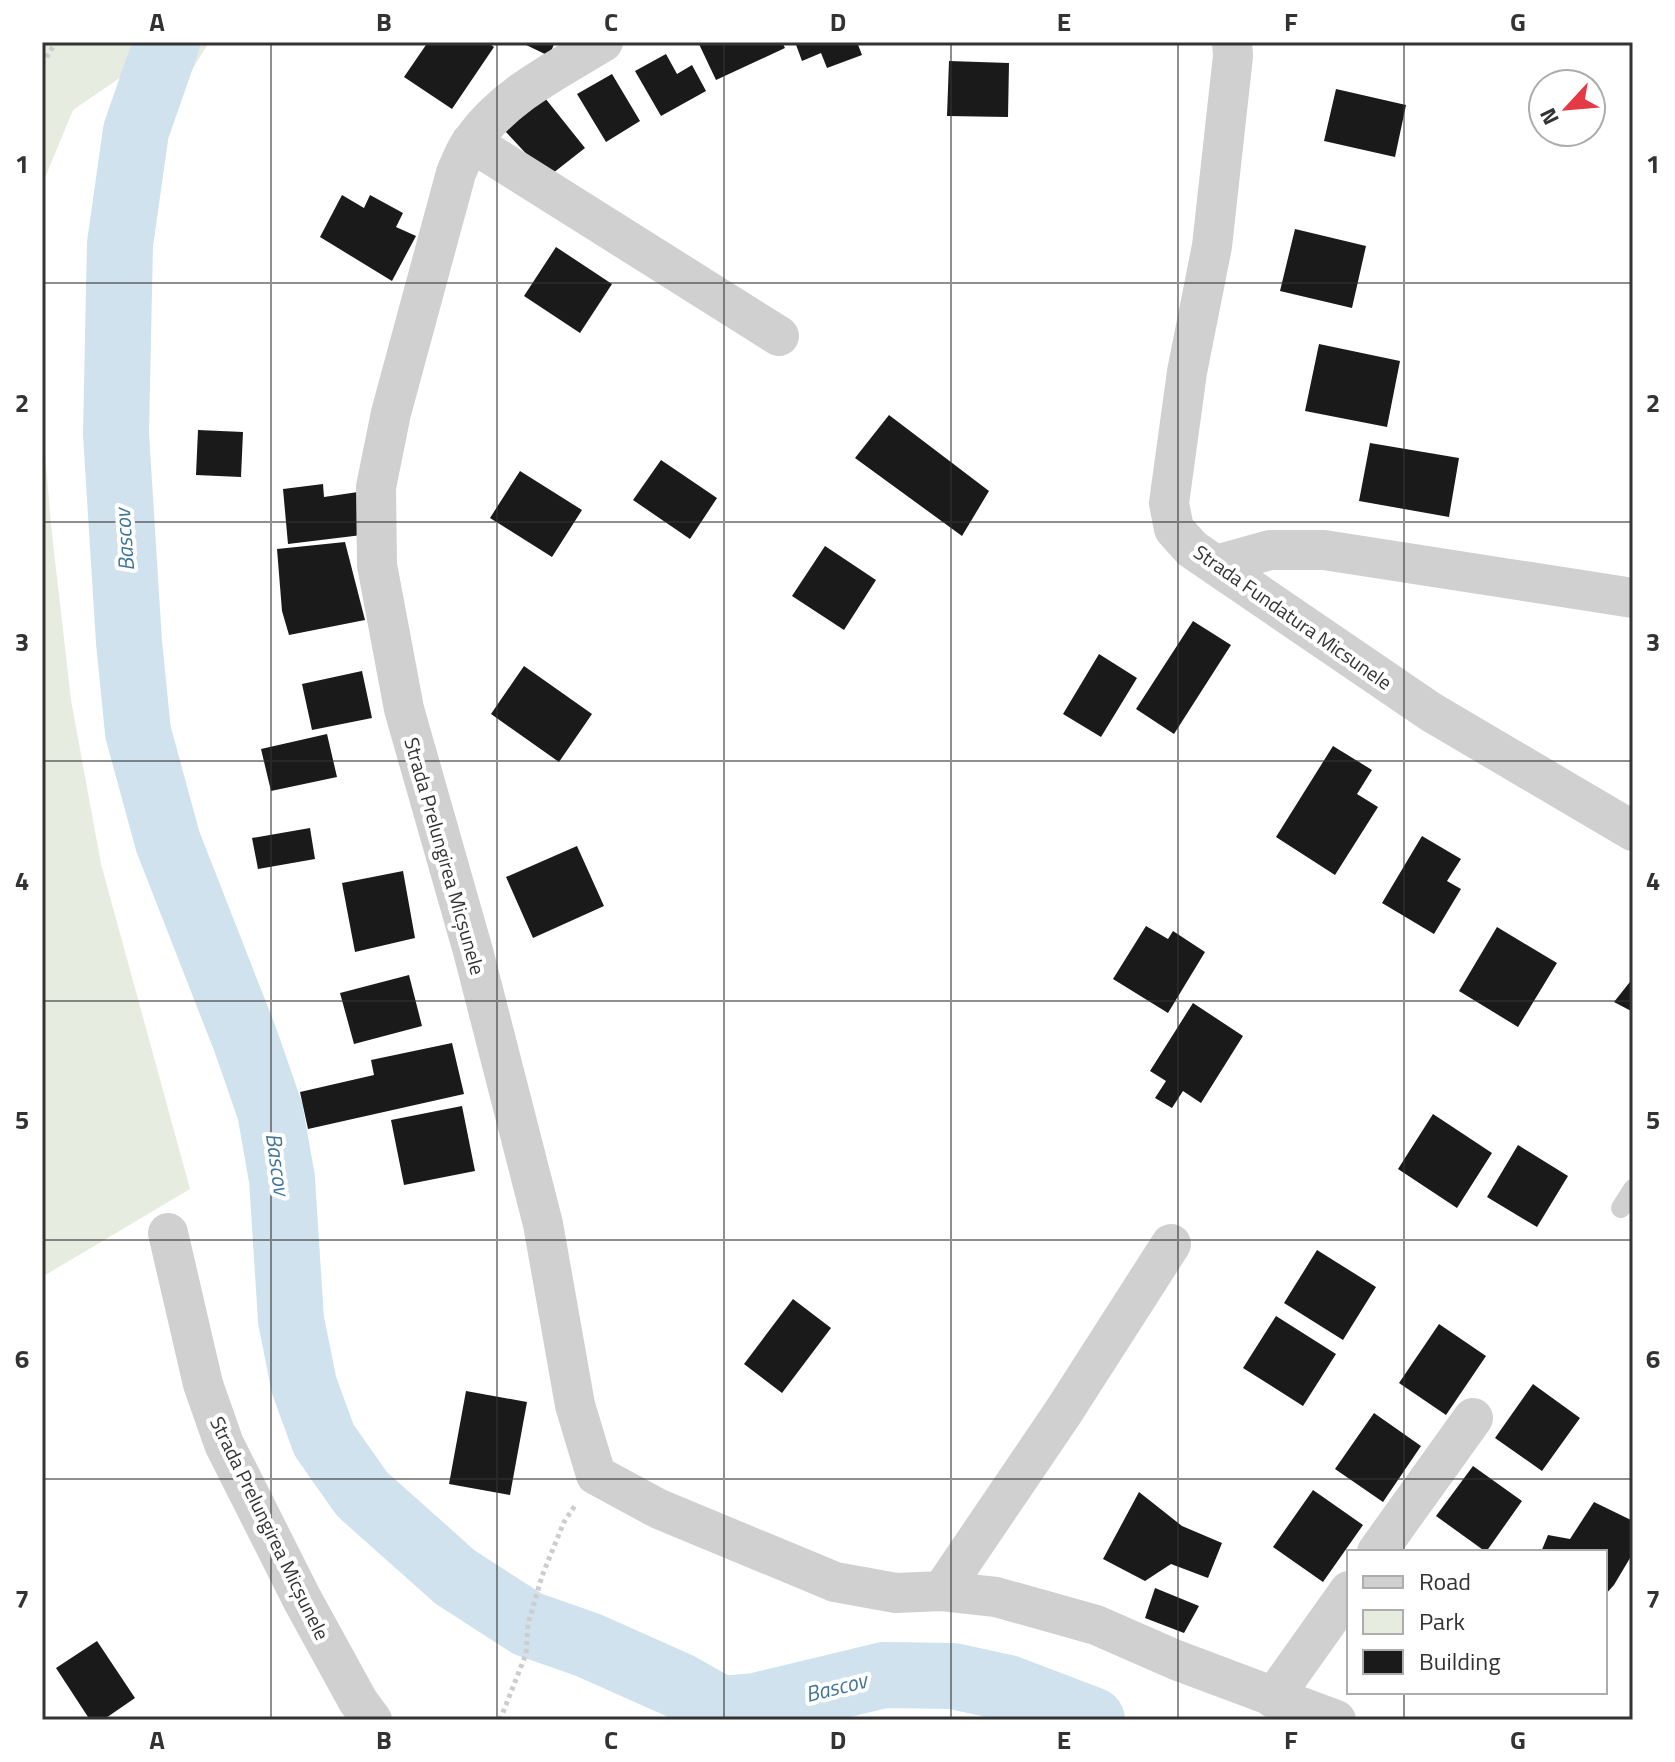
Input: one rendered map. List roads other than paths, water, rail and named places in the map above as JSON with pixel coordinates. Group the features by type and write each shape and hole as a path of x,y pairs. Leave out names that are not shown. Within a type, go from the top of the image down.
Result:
{"street":[{"name":"Strada Prelungirea Micșunele","path":"603,42 520,93 492,116 471,142 456,173 391,413 376,487 377,565 404,709 473,951 543,1224 575,1405 596,1475 659,1509 835,1582 896,1593 942,1591"},
{"name":"Strada Fundatura Micsunele","path":"1232,42 1212,246 1187,372 1169,503 1174,529 1192,549 1431,712 1633,831"},
{"path":"471,142 779,336"},
{"path":"1216,565 1270,550 1324,550 1633,598"},
{"name":"Strada Prelungirea Micșunele","path":"168,1233 203,1384 224,1444 302,1599 358,1701 372,1720"},
{"path":"1171,1244 1064,1411 942,1591 996,1597 1096,1625 1273,1698 1336,1720"},
{"path":"1378,1550 1473,1418"},
{"path":"1273,1698 1347,1594"}],"lane":[{"path":"1621,1208 1633,1189"}],"waterway":[{"name":"Bascov","path":"167,42 136,131 120,244 116,434 138,732 168,842 270,1111 282,1179 291,1320 304,1385 324,1440 362,1494 455,1577 528,1624 588,1645 680,1686 721,1709 755,1706 884,1675 953,1676 1008,1688 1092,1720"}]}
